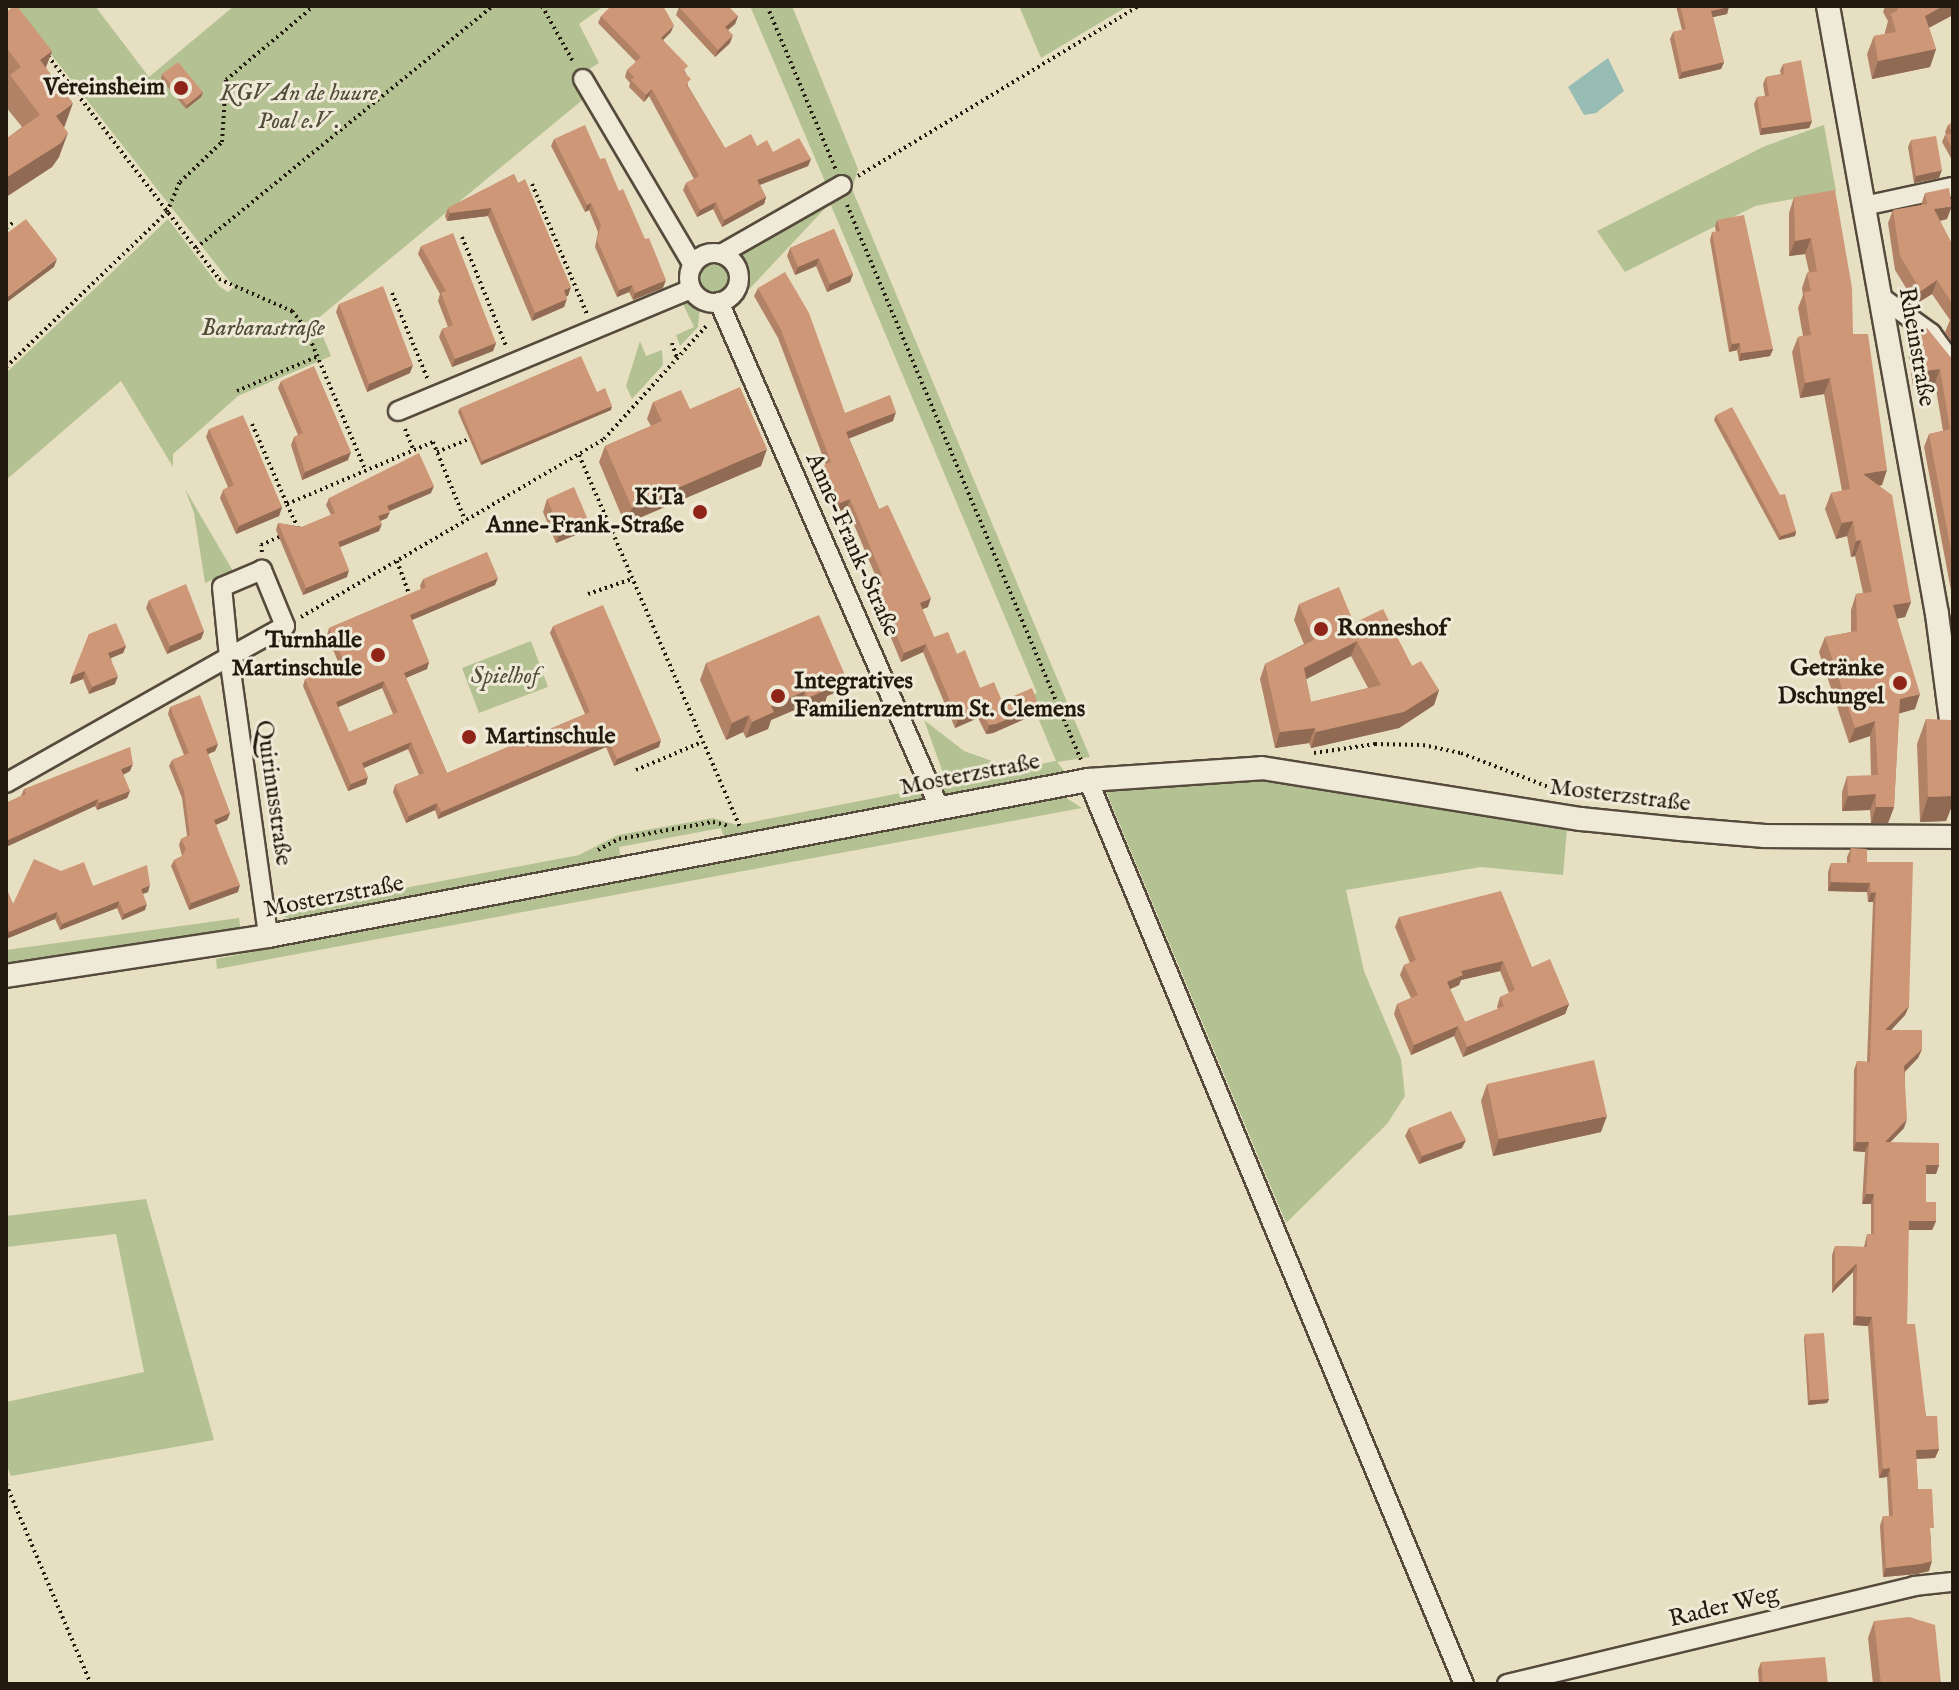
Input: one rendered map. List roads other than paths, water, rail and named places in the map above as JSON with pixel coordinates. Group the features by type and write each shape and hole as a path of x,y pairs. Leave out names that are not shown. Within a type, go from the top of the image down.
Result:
{"street":[{"name":"Rheinstraße","path":"1828,6 1937,614 1953,735"},
{"path":"583,79 693,265 691,289 703,301 721,305 733,294 739,279 734,264 721,254"},
{"path":"693,265 705,254 721,254 842,185"},
{"path":"1864,206 1953,187"},
{"path":"398,411 691,289"},
{"path":"1881,297 1931,333 1953,363"},
{"name":"Anne-Frank-Straße","path":"721,305 939,807"},
{"name":"Quirinusstraße","path":"229,657 285,626 262,570 222,587 229,657 268,936"},
{"path":"6,783 229,657"},
{"name":"Mosterzstraße","path":"6,976 268,936 1088,780 1262,768 1666,828 1765,836 1953,837"},
{"path":"1088,780 1464,1684"},
{"name":"Rader Weg","path":"1507,1684 1914,1586 1953,1582"}],"water":[{"path":"1608,58 1624,91 1596,113 1584,115 1568,87"}],"place":[{"name":"Vereinsheim","path":"181,88"},
{"name":"KiTa Anne-Frank-Straße","path":"700,512"},
{"name":"Ronneshof","path":"1321,629"},
{"name":"Turnhalle Martinschule","path":"378,655"},
{"name":"Getränke Dschungel","path":"1900,683"},
{"name":"Integratives Familienzentrum St. Clemens","path":"778,696"},
{"name":"Martinschule","path":"469,737"}],"park label":[{"name":"KGV An de huure Poal e.V .","path":"299,108"},
{"name":"Barbarastraße","path":"263,329"},
{"name":"Spielhof","path":"505,677"}]}
